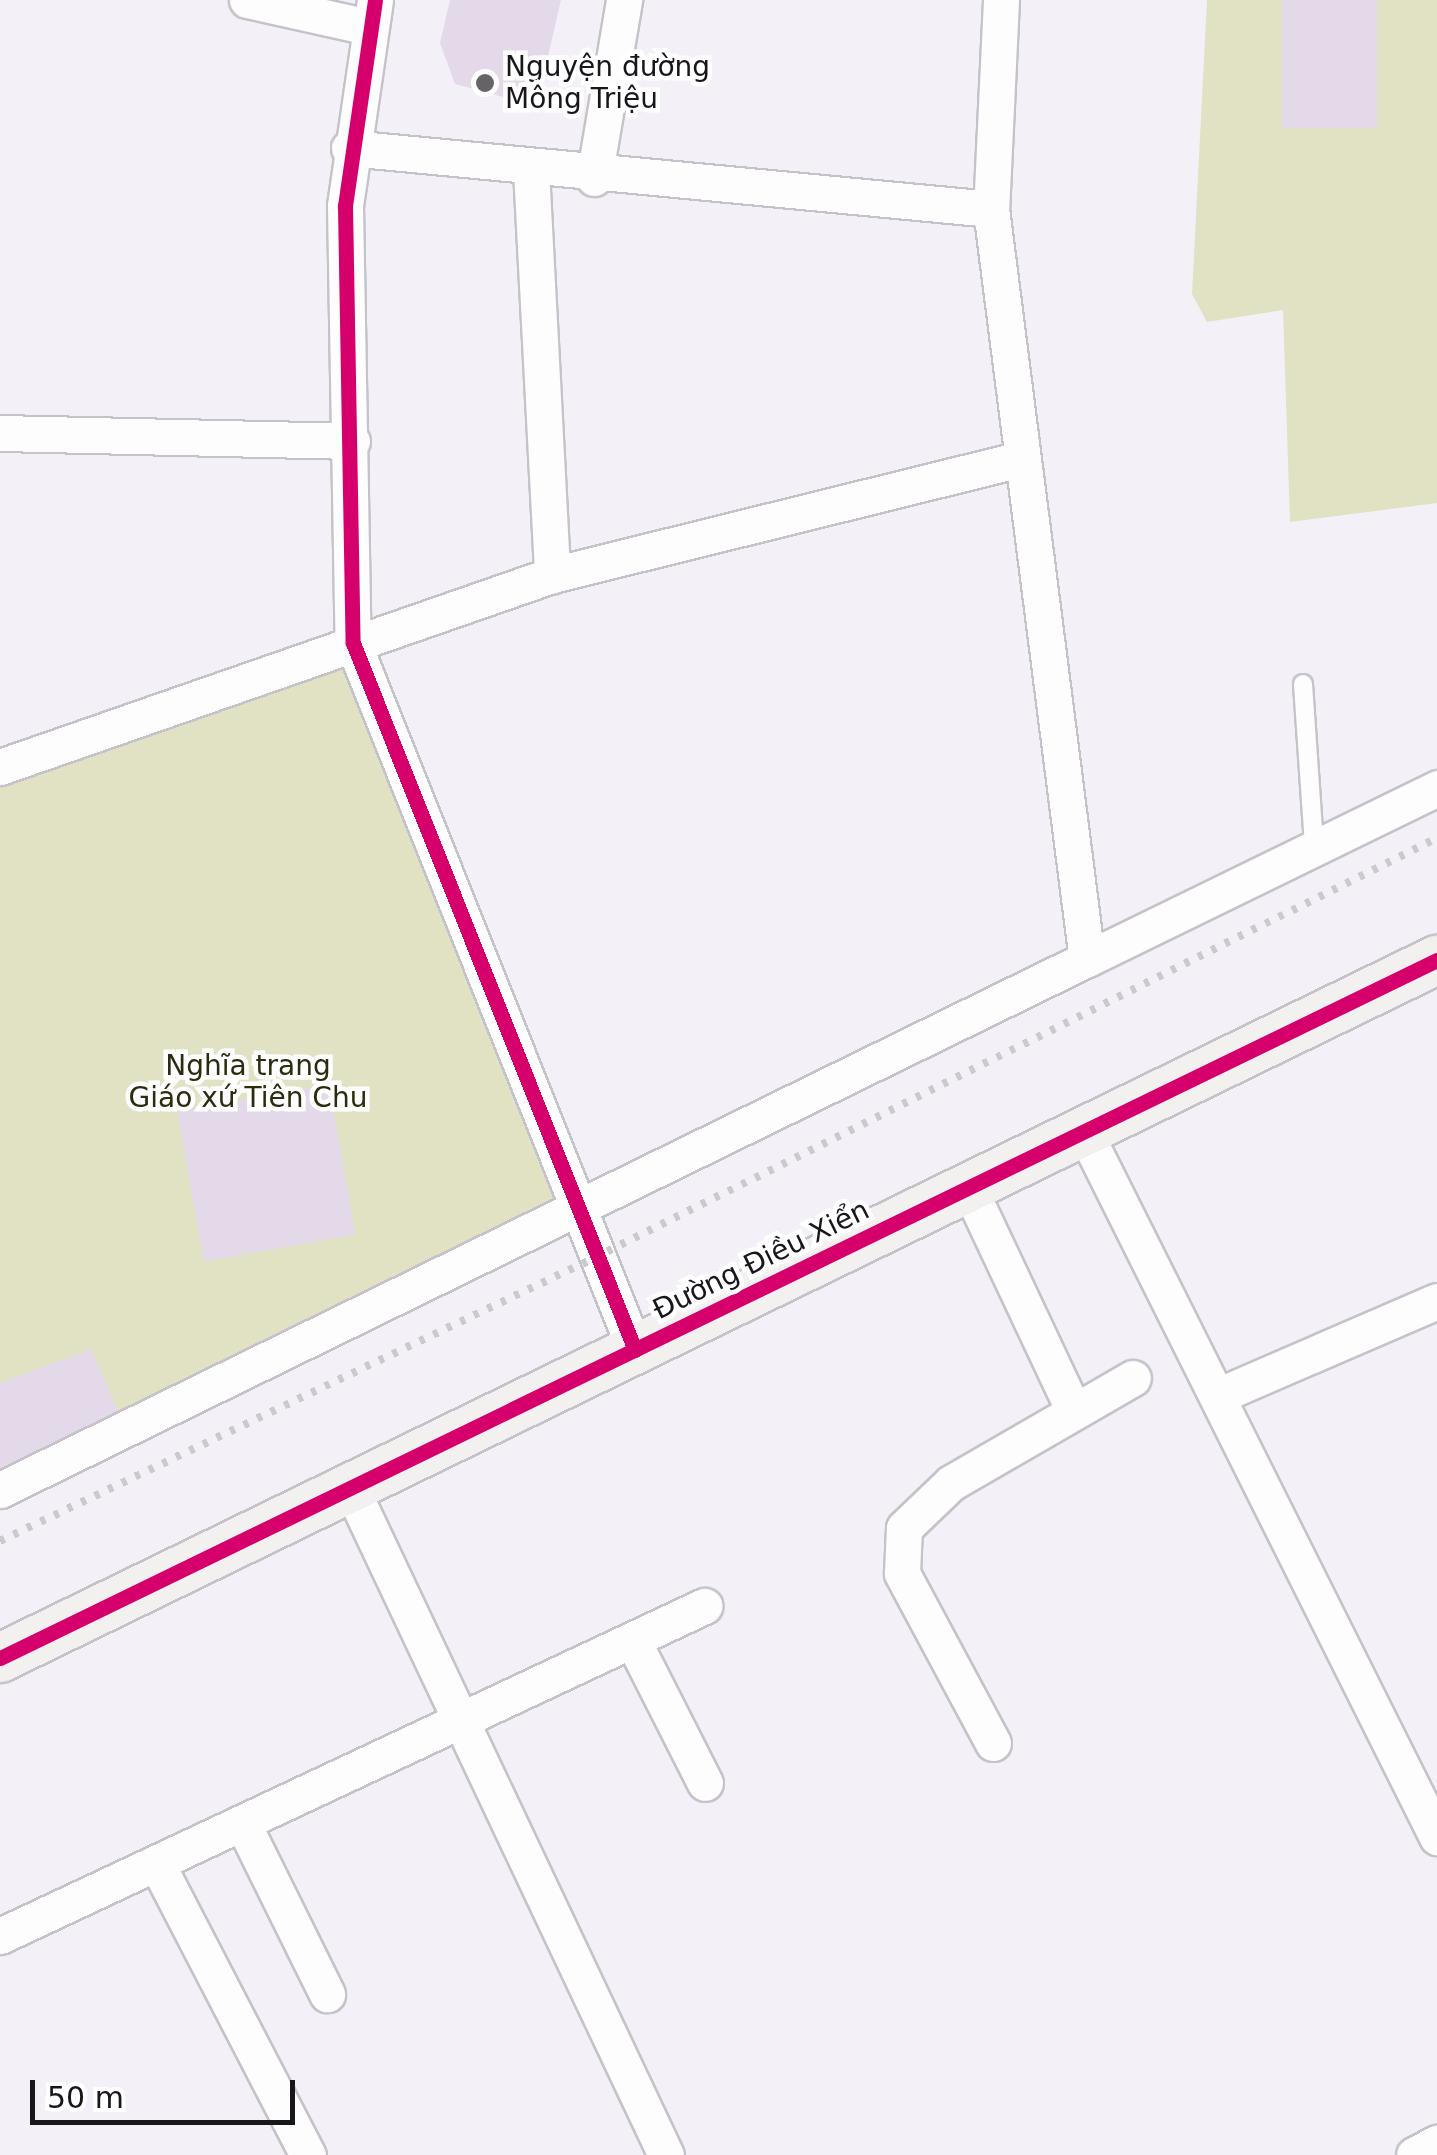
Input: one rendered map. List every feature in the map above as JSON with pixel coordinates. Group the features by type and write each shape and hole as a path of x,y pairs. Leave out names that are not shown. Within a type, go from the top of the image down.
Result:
{"street":[{"path":"247,0 372,14 349,148 353,643 635,1350"},
{"path":"594,178 624,0"},
{"path":"1000,0 991,209 1087,959"},
{"path":"349,148 594,178 991,209"},
{"path":"532,170 552,575"},
{"path":"0,433 352,442"},
{"path":"0,767 552,575 1022,459"},
{"path":"0,1490 333,1334 573,1202 1437,788"},
{"name":"Đường Điều Xiển","path":"0,1658 1437,960"},
{"path":"1083,1129 1222,1394 1437,1837"},
{"path":"968,1186 1072,1407"},
{"path":"1222,1394 1437,1301"},
{"path":"993,1743 902,1574 898,1544 951,1483 1072,1407 1133,1378"},
{"path":"350,1486 666,2155"},
{"path":"0,1936 704,1606"},
{"path":"632,1641 705,1783"},
{"path":"243,1824 328,1994"},
{"path":"157,1864 308,2155"},
{"path":"1414,2155 1437,2143"}],"lane":[{"path":"1303,684 1314,847"}],"green space":[{"path":"1207,0 1437,0 1437,503 1290,522 1283,310 1207,322 1192,294"},
{"name":"Nghĩa trang Giáo xứ Tiên Chu","path":"345,660 557,1197 326,1324 0,1476 0,779"}],"building":[{"path":"450,0 561,0 546,65 511,99 455,84 440,43"},
{"path":"1282,0 1377,0 1377,128 1282,128"},
{"path":"329,1085 355,1235 204,1261 177,1112"},
{"path":"91,1349 122,1420 0,1476 0,1383"}],"railway":[{"path":"0,1541 594,1258 1437,838"}],"cycle path":[{"path":"375,0 345,206 353,643 635,1350"},
{"path":"0,1658 1437,960"}],"place":[{"name":"Nguyện đường Mông Triệu","path":"485,83"}]}
